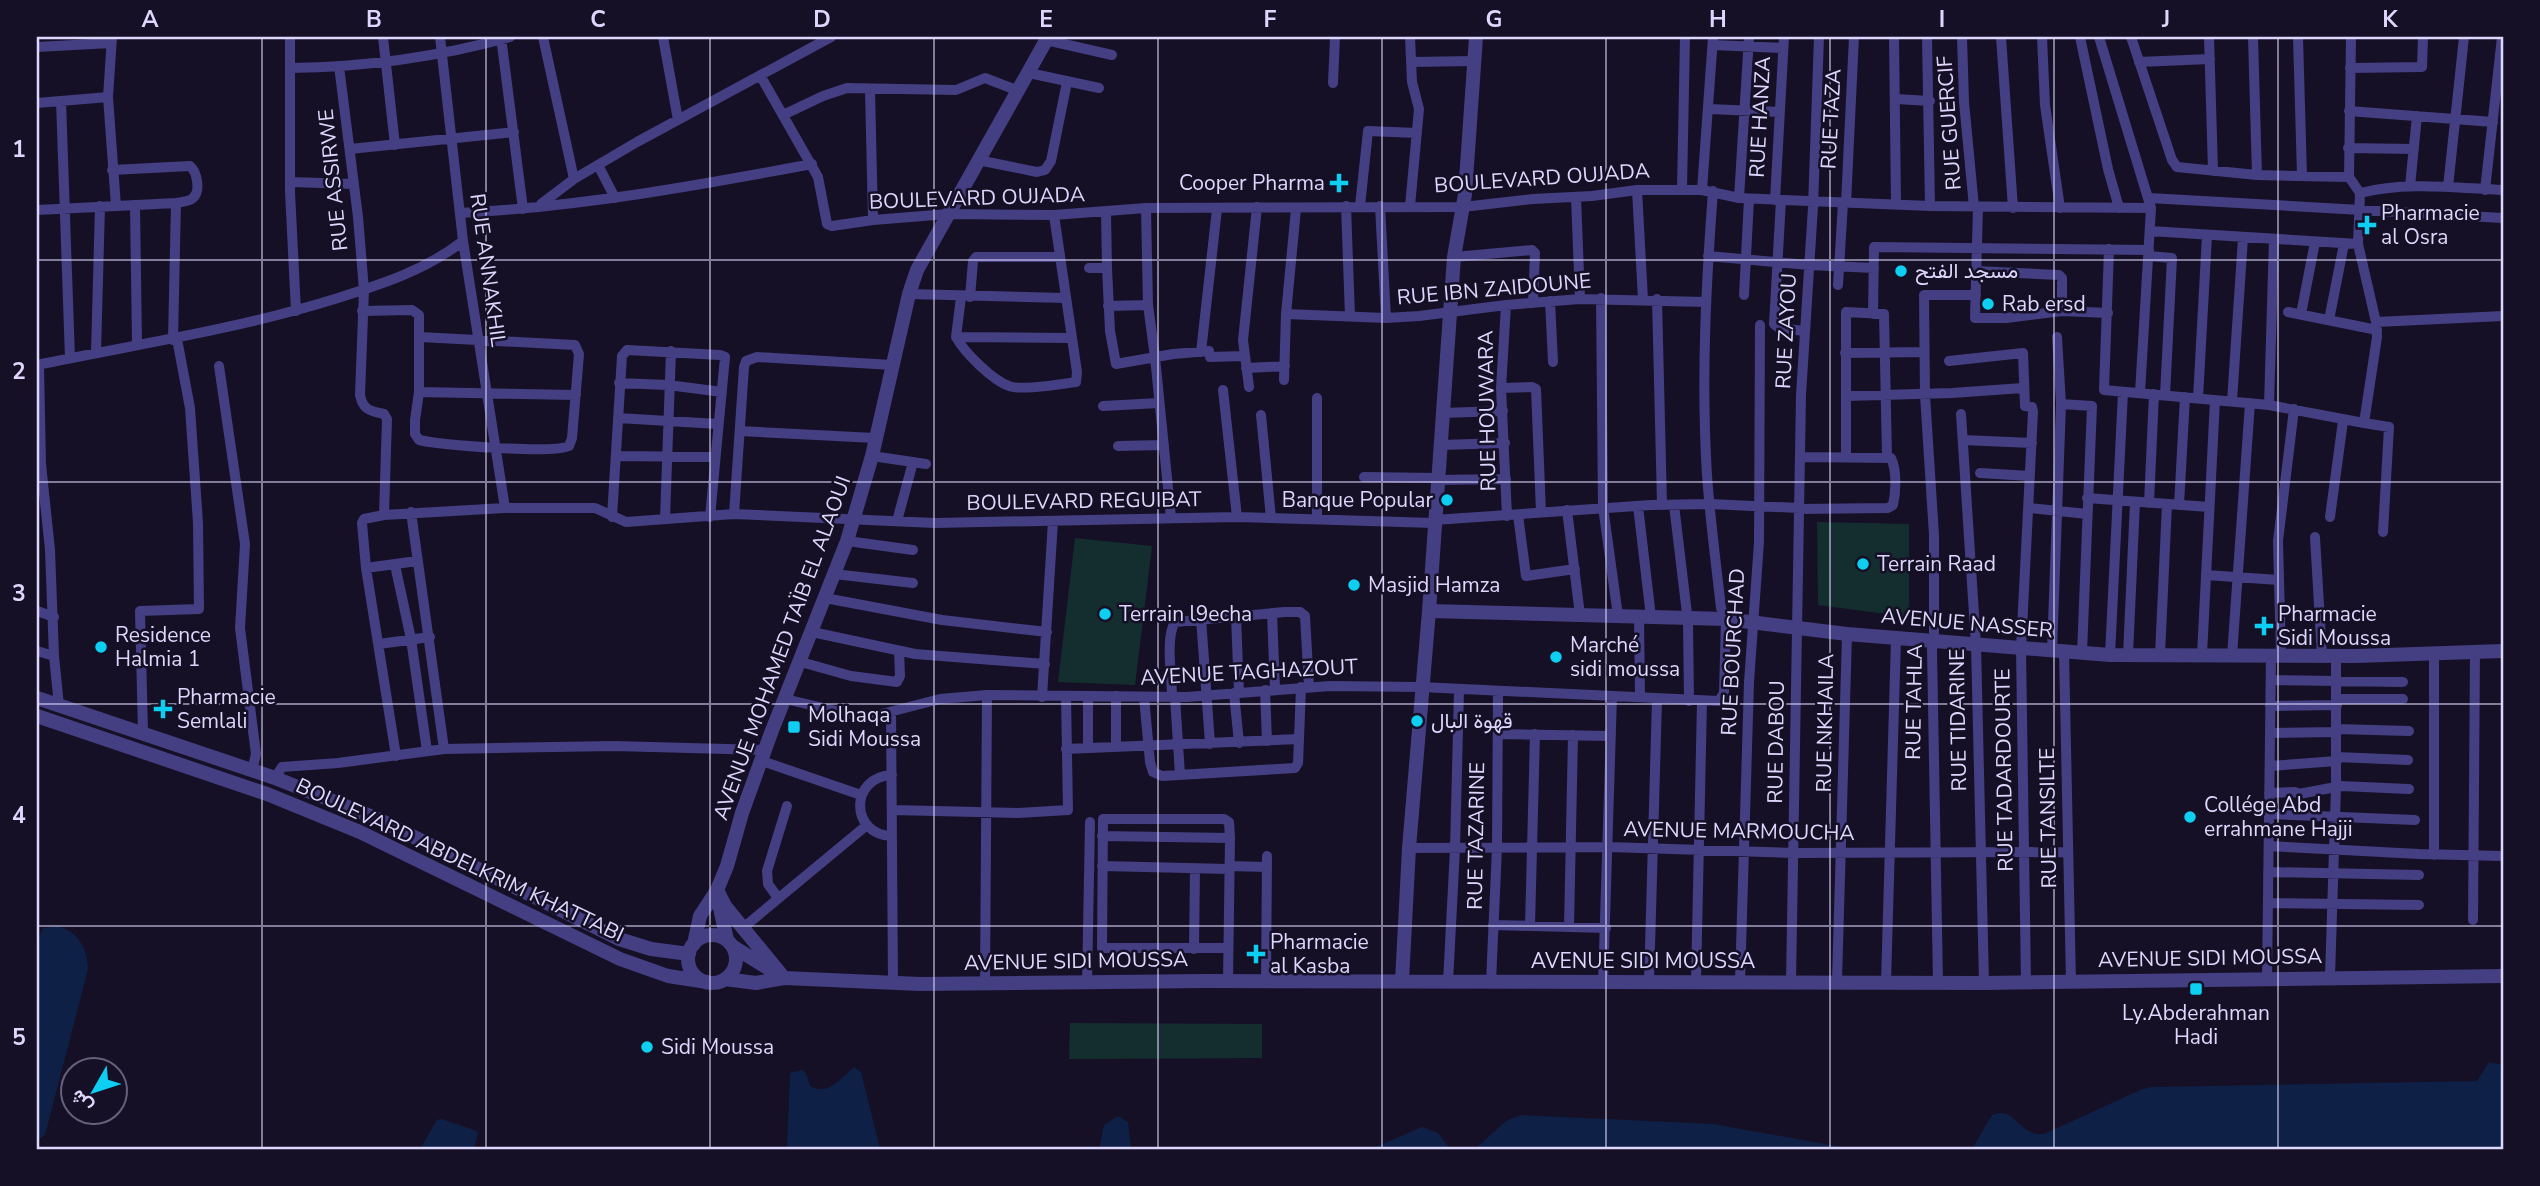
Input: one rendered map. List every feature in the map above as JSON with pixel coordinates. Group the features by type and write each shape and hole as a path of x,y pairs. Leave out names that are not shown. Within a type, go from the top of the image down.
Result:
{"street":[{"path":"290,37 290,182 296,312"},
{"path":"383,37 395,145"},
{"name":"RUE ANNAKHIL","path":"440,37 463,241 505,508"},
{"path":"290,68 339,66 442,53 504,37 523,209"},
{"path":"544,37 574,180"},
{"path":"663,37 678,120"},
{"path":"538,206 598,165 831,37"},
{"path":"1333,83 1335,37"},
{"path":"1410,37 1412,82 1419,109 1410,206"},
{"path":"1402,981 1409,848 1454,257 1463,207 1476,37"},
{"path":"1682,189 1685,37"},
{"name":"RUE ZAYOU","path":"1796,628 1804,331 1819,37"},
{"name":"RUE TAZA","path":"1838,285 1854,37"},
{"path":"1894,37 1896,204"},
{"path":"1927,37 1930,206"},
{"name":"RUE GUERCIF","path":"1962,37 1964,102 1976,207 1975,318 2006,318 2062,311"},
{"path":"2001,37 2012,208"},
{"path":"2042,37 2045,105 2060,208"},
{"path":"2080,37 2119,208"},
{"path":"2099,37 2150,203 2140,393"},
{"path":"2130,37 2174,165 2181,169 2257,175 2349,177"},
{"path":"2209,37 2213,171"},
{"path":"2253,37 2257,175"},
{"path":"2298,37 2302,176"},
{"path":"2351,37 2349,177 2360,193 2358,244 2376,326 2364,424"},
{"path":"2350,68 2422,67 2423,37"},
{"path":"2448,187 2464,37"},
{"path":"2485,190 2502,37"},
{"path":"1047,39 1112,55"},
{"name":"AVENUE MOHAMED TAÏB EL ALAOUI","path":"691,949 700,916 717,890 763,755 847,541 872,456 909,294 921,263 1047,39"},
{"path":"37,47 111,40 108,97 116,206"},
{"path":"1726,619 1721,608 1710,504 1706,426 1707,190 1713,41 1784,42"},
{"path":"1744,295 1744,110 1749,41"},
{"name":"RUE HANZA","path":"1784,42 1774,324 1779,328 1804,331"},
{"path":"2139,62 2210,59"},
{"path":"1411,62 1474,61"},
{"name":"RUE ASSIRWE","path":"339,66 364,290 361,404 373,412 384,414 387,419 384,515"},
{"path":"1028,73 1099,88"},
{"path":"460,213 615,198 812,164 760,75"},
{"path":"783,115 840,90 956,90 985,78 1019,91"},
{"path":"978,160 1037,172 1045,170 1051,161 1067,82"},
{"path":"870,90 873,220"},
{"path":"37,103 108,97"},
{"path":"1896,99 1930,101"},
{"path":"61,101 70,358"},
{"path":"1709,110 1780,112"},
{"path":"2349,111 2493,122"},
{"path":"2410,186 2417,116"},
{"path":"1360,206 1368,131 1417,133"},
{"path":"350,149 514,132"},
{"path":"2348,148 2414,149"},
{"name":"BOULEVARD OUJADA","path":"812,164 821,183 827,225 830,226 948,214 1054,215 1146,208 1463,207 1637,190 1682,189 1707,190 1744,199 1845,203 2012,208 2119,208 2150,203 2503,218"},
{"path":"37,210 176,203 192,200 195,195 197,179 192,167 176,165 113,170"},
{"path":"598,165 615,198"},
{"path":"290,182 354,184"},
{"path":"2360,193 2410,186 2503,190"},
{"path":"1637,190 1643,299"},
{"path":"1576,197 1580,299"},
{"path":"143,733 140,611 199,609 198,523 190,408 175,339 176,203"},
{"path":"135,205 137,344"},
{"path":"96,353 100,206"},
{"path":"1346,206 1350,316"},
{"path":"1380,206 1386,318"},
{"path":"1249,387 1244,356 1244,328 1257,207"},
{"path":"1146,208 1147,305 1155,357 1171,518"},
{"path":"1284,380 1286,314 1296,208"},
{"path":"1201,352 1217,209"},
{"path":"1106,212 1108,306 1116,364 1209,351 1210,357 1244,356"},
{"path":"956,337 971,357 1006,385 1014,388 1076,382 1077,372 1054,215"},
{"path":"2150,231 2358,244"},
{"path":"2198,398 2207,236"},
{"path":"2232,401 2243,238"},
{"path":"2269,405 2274,239"},
{"path":"59,706 41,464 38,365 296,312 364,290 435,261 463,241"},
{"path":"2301,314 2315,242"},
{"path":"2329,320 2344,244"},
{"path":"1873,314 1874,247 2109,249 2172,258 2149,503"},
{"path":"2109,249 2104,390 2269,405 2343,421 2389,427 2383,532"},
{"path":"1454,257 1532,250 1535,253 1533,303"},
{"path":"1708,256 1874,268"},
{"path":"956,337 976,257 1060,257"},
{"path":"1089,268 1107,268"},
{"path":"1976,271 2057,274 2062,278 2062,311 2108,313"},
{"path":"909,294 1065,298"},
{"name":"RUE TAHLA","path":"1938,983 1931,649 1934,641 1934,523 1925,395 1924,295 1976,295"},
{"path":"1601,298 1603,507 1618,616"},
{"name":"RUE IBN ZAIDOUNE","path":"1286,314 1386,318 1601,298 1705,302"},
{"path":"1657,299 1668,505 1687,618 1689,701"},
{"path":"1550,301 1553,362"},
{"path":"1108,306 1147,305"},
{"name":"RUE HOUWARA","path":"1506,305 1502,388 1506,479 1526,576 1575,569"},
{"path":"362,311 416,311 419,315 419,392 415,434 419,440 496,447 567,447 572,438 576,395 579,354 575,345 420,337"},
{"path":"1800,457 1846,457 1886,457 1884,314 1846,312 1846,457"},
{"path":"2288,312 2376,326 2503,316"},
{"name":"RUE BOURCHAD","path":"1740,982 1749,682 1759,542 1760,325"},
{"path":"956,337 1070,338"},
{"name":"RUE TANSILTE","path":"2057,337 2061,404 2057,511 2058,651 2068,852 2071,983"},
{"path":"612,517 619,383 625,351 671,351 724,356 710,517"},
{"path":"665,519 671,351"},
{"path":"1845,353 1924,352"},
{"name":"RUE TADARDOURTE","path":"1949,361 2023,353 2025,406 2032,407 2021,649 2026,983"},
{"path":"734,514 744,367 750,359 757,357 892,365"},
{"path":"219,366 245,544 240,628 256,754 253,771"},
{"path":"1246,368 1285,366"},
{"path":"619,383 722,392"},
{"path":"1847,396 1925,395 2023,387"},
{"path":"1502,388 1536,389 1541,512"},
{"path":"1223,390 1237,517"},
{"path":"419,392 576,395"},
{"path":"2110,654 2123,392"},
{"path":"2179,505 2185,397"},
{"path":"1317,398 1317,519"},
{"path":"2202,655 2215,400"},
{"path":"1103,406 1159,403"},
{"path":"2232,656 2250,403"},
{"path":"2061,404 2092,406 2082,653"},
{"path":"2267,978 2270,680 2276,656 2281,506 2294,409"},
{"path":"1442,413 1503,411"},
{"name":"RUE TIDARINE","path":"1961,414 1976,645 1983,983"},
{"path":"1261,415 1270,518"},
{"path":"618,418 718,424"},
{"path":"2330,517 2343,421"},
{"path":"740,430 875,438"},
{"path":"1963,440 2032,443"},
{"path":"1440,445 1505,443"},
{"path":"1118,446 1164,445"},
{"path":"617,456 715,457"},
{"path":"872,456 926,464"},
{"name":"BOULEVARD REGUIBAT","path":"384,515 505,508 595,508 626,522 734,514 935,523 1237,517 1434,522 1603,507 1710,504 1799,509 1891,507 1895,498 1894,466 1892,460 1886,457"},
{"path":"897,521 913,462"},
{"path":"1980,473 2030,476"},
{"path":"1364,477 1506,479"},
{"path":"2087,498 2210,507"},
{"path":"2128,655 2135,502"},
{"path":"2160,655 2166,504"},
{"path":"1638,506 1645,617 1640,697"},
{"path":"2029,508 2087,514"},
{"path":"1567,510 1580,615"},
{"path":"411,512 444,749"},
{"path":"384,515 363,520 366,568 396,756"},
{"path":"1042,697 1053,521"},
{"path":"2315,537 2329,656 2337,681 2330,977"},
{"path":"847,541 913,550"},
{"path":"366,568 417,561"},
{"path":"395,565 411,639 428,751"},
{"path":"834,574 914,583"},
{"path":"2206,575 2279,580"},
{"path":"825,598 942,620 1047,632"},
{"path":"37,611 54,617"},
{"path":"1144,697 1147,747 1155,773 1164,777 1295,768 1298,763 1305,687 1305,616 1296,611 1179,620 1172,625 1170,645 1180,775"},
{"name":"AVENUE NASSER","path":"1429,611 1726,619 1847,634 2128,655 2329,656 2503,651"},
{"path":"1267,741 1272,613"},
{"path":"1236,616 1239,743"},
{"path":"1201,618 1210,744"},
{"name":"AVENUE TAGHAZOUT","path":"785,699 859,717 873,717 933,699 988,695 1174,697 1305,687 1421,687 1720,701 1724,693 1726,619"},
{"name":"RUE DABOU","path":"1791,982 1796,628"},
{"path":"811,632 928,655 1045,664"},
{"name":"RUE NKHAILA","path":"1837,981 1847,634"},
{"path":"379,644 430,637"},
{"path":"1885,982 1896,638"},
{"path":"801,662 851,676 897,682 900,676 899,650"},
{"path":"37,651 54,656"},
{"path":"2473,920 2475,651"},
{"path":"2434,653 2434,855"},
{"path":"2270,680 2403,682"},
{"path":"1448,982 1459,690"},
{"name":"RUE TAZARINE","path":"1491,982 1497,848 1498,691"},
{"path":"985,984 988,695"},
{"path":"1603,984 1612,695"},
{"path":"893,810 1068,810 1066,696"},
{"path":"1088,696 1088,748"},
{"path":"1116,696 1116,747"},
{"name":"BOULEVARD ABDELKRIM KHATTABI","path":"37,698 275,778 378,819 569,916 636,945 691,949"},
{"path":"1649,983 1657,699"},
{"path":"2270,706 2403,699"},
{"path":"1696,982 1702,701"},
{"path":"891,712 893,983"},
{"name":"BOULEVARD ABDELKRIM KHATTABI","path":"37,716 278,799 360,832 562,931 657,973 707,982"},
{"path":"2270,733 2409,731"},
{"path":"1498,734 1611,736"},
{"path":"1530,926 1535,734"},
{"path":"1569,927 1573,736"},
{"path":"1066,749 1299,739"},
{"path":"275,778 282,767 444,749 638,746 763,755 861,794"},
{"path":"2270,766 2337,759 2408,760"},
{"path":"892,775 875,779 868,784 861,794 860,813 876,833 892,836"},
{"path":"2269,793 2299,794 2336,787 2409,789"},
{"path":"778,898 768,884 767,871 787,806"},
{"path":"2269,814 2415,820"},
{"path":"1228,948 1102,948 1102,820 1224,819 1229,824 1228,981"},
{"path":"1087,983 1090,822"},
{"path":"744,927 867,825"},
{"path":"1102,836 1230,838"},
{"path":"2269,846 2503,856"},
{"name":"AVENUE MARMOUCHA","path":"1409,848 1609,847 1794,853 2068,852"},
{"path":"1102,866 1195,869 1229,868 1267,862 1266,981"},
{"path":"1194,949 1195,869"},
{"path":"2269,872 2419,875"},
{"path":"717,890 725,906 784,978"},
{"path":"717,890 730,943 736,953 735,968 725,979 707,982 693,971 691,949 699,939 713,935 730,943"},
{"path":"2268,903 2418,905"},
{"path":"562,931 569,916"},
{"path":"1493,925 1606,928"},
{"name":"AVENUE SIDI MOUSSA","path":"730,943 784,978"},
{"name":"AVENUE SIDI MOUSSA","path":"725,979 757,984 784,978 985,984 1402,981 1603,984 1837,981 2071,983 2503,976"}],"green space":[{"name":"Terrain Raad","path":"1817,522 1909,524 1909,617 1818,605"},
{"name":"Terrain l9echa","path":"1075,538 1152,546 1135,685 1058,682"},
{"path":"1070,1023 1262,1024 1262,1058 1069,1059"}],"water":[{"path":"58,926 76,937 84,948 88,969 65,1056 60,1056 60,1077 45,1135 37,1140 37,943 43,928"},
{"path":"2489,1062 2503,1065 2503,1149 1972,1149 1992,1115 2006,1114 2028,1130 2044,1134 2152,1087 2477,1081"},
{"path":"854,1067 861,1072 880,1149 787,1149 790,1073 802,1070 806,1073 810,1086 822,1089 834,1085"},
{"path":"1521,1115 1713,1124 1853,1149 1475,1149 1506,1121"},
{"path":"1118,1116 1128,1122 1131,1149 1099,1149 1104,1125"},
{"path":"437,1120 477,1131 474,1149 420,1149"},
{"path":"1422,1127 1438,1133 1450,1149 1371,1149"}],"place":[{"name":"Cooper Pharma","path":"1339,183"},
{"name":"Pharmacie al Osra","path":"2367,225"},
{"name":"مسجد الفتح","path":"1901,271"},
{"name":"Rab ersd","path":"1988,304"},
{"name":"Banque Popular","path":"1447,500"},
{"name":"Terrain Raad","path":"1863,564"},
{"name":"Masjid Hamza","path":"1354,585"},
{"name":"Terrain l9echa","path":"1105,614"},
{"name":"Pharmacie Sidi Moussa","path":"2264,626"},
{"name":"Residence Halmia 1","path":"101,647"},
{"name":"Marché sidi moussa","path":"1556,657"},
{"name":"Pharmacie Semlali","path":"163,709"},
{"name":"قهوة البال","path":"1417,721"},
{"name":"Molhaqa Sidi Moussa","path":"794,727"},
{"name":"Collége Abd errahmane Hajji","path":"2190,817"},
{"name":"Pharmacie al Kasba","path":"1256,954"},
{"name":"Ly.Abderahman Hadi","path":"2196,989"},
{"name":"Sidi Moussa","path":"647,1047"}]}
